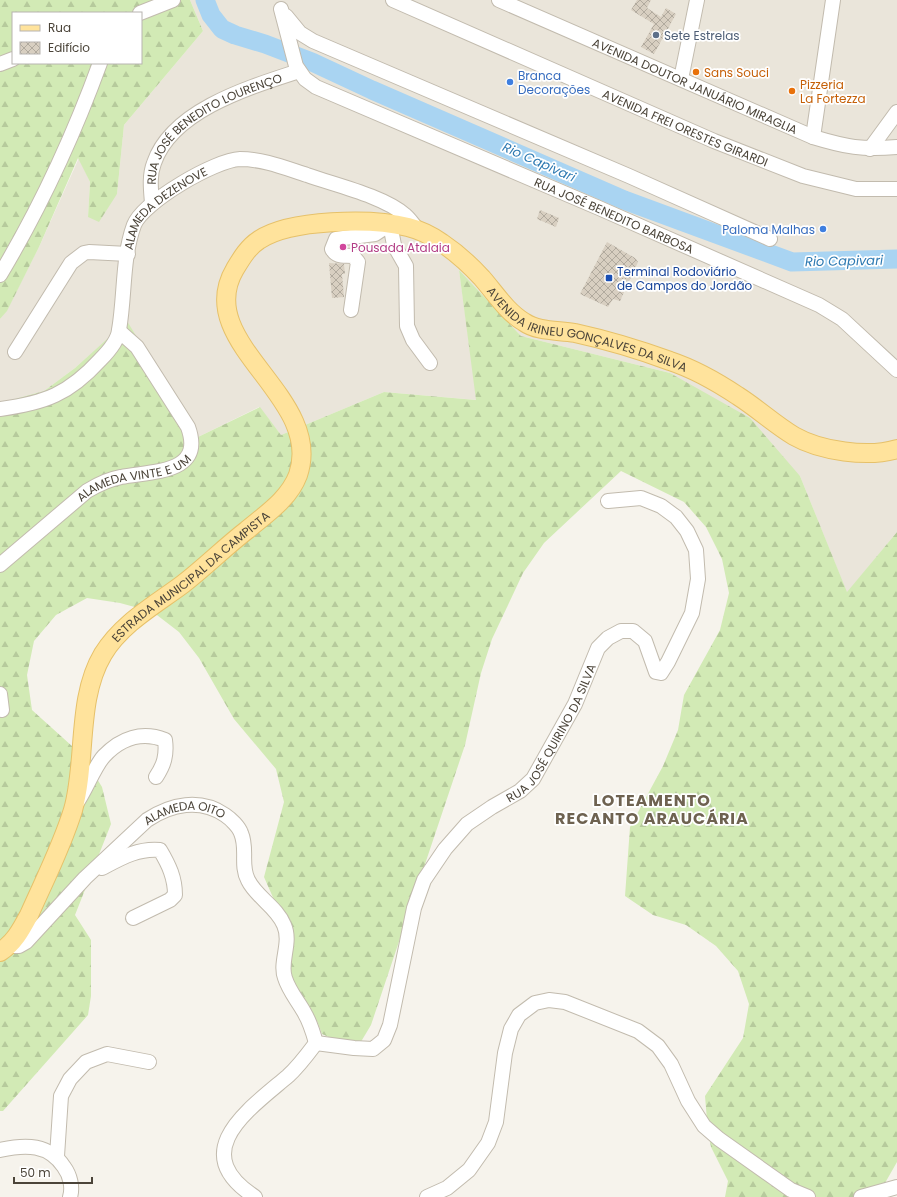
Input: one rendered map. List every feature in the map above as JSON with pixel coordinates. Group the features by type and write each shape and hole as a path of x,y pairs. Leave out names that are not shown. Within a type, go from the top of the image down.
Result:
{"main road":[{"name":"AVENIDA IRINEU GONÇALVES DA SILVA","path":"280,230 348,222 390,224 419,231 439,241 460,256 479,274 513,314 525,324 536,328 581,334 673,362 706,377 736,394 791,434 804,441 824,448 854,452 887,452 897,449"},
{"name":"ESTRADA MUNICIPAL DA CAMPISTA","path":"5,949 21,930 29,915 74,807 86,710 93,676 102,656 115,636 185,582 279,504 293,486 300,471 301,448 299,432 290,410 242,348 227,309 227,289 232,273 250,247 260,239 280,230"}],"street":[{"path":"142,12 173,0"},
{"name":"AVENIDA FREI ORESTES GIRARDI","path":"393,0 714,141 803,176 856,189 897,189"},
{"name":"AVENIDA DOUTOR JANUÁRIO MIRAGLIA","path":"499,0 524,5 681,79 813,137 846,147 870,149 897,147"},
{"path":"681,79 697,0"},
{"path":"813,137 833,0"},
{"path":"279,5 298,69"},
{"path":"279,5 300,33 313,41 622,173 770,239"},
{"path":"0,64 12,59"},
{"path":"0,275 26,232 70,139 100,64"},
{"name":"RUA JOSÉ BENEDITO BARBOSA","path":"298,69 306,79 316,87 602,209 819,305 842,320 897,370"},
{"name":"RUA JOSÉ BENEDITO LOURENÇO","path":"152,203 150,180 154,163 167,139 185,123 208,107 252,87 298,69"},
{"path":"870,149 897,112"},
{"name":"ALAMEDA DEZENOVE","path":"0,409 46,401 74,385 86,376 107,352 119,331 128,254 135,224 152,203 192,178 222,163 238,159 269,162 390,205 405,215 419,231"},
{"path":"350,310 358,262 353,256 339,256 334,253 332,249 334,242 336,239 375,234 390,224 391,238 406,266 407,326 412,340 430,363"},
{"path":"15,352 71,263 79,256 89,252 128,254"},
{"name":"ALAMEDA VINTE E UM","path":"0,565 75,500 98,485 120,477 168,470 183,462 190,455 192,439 188,427 137,347 119,331"},
{"name":"RUA JOSÉ QUIRINO DA SILVA","path":"316,1043 373,1049 384,1040 390,1025 414,908 424,880 445,849 467,824 520,791 533,779 575,704 598,648 608,638 621,631 633,630 645,641 656,672 661,673 668,662 692,612 698,579 696,550 687,531 676,517 661,506 641,498 608,501"},
{"path":"0,694 2,710"},
{"path":"74,807 84,794 103,757 121,742 134,737 153,735 165,740 166,752 163,766 156,777"},
{"name":"ALAMEDA OITO","path":"5,949 19,946 26,942 85,878 147,820 157,813 178,806 200,804 218,810 230,818 241,832 245,845 243,862 244,872 248,882 277,913 284,925 288,940 284,976 289,988 311,1026 316,1043"},
{"path":"85,878 128,854 150,849 160,850 170,867 175,885 175,895 170,900 133,918"},
{"path":"427,1197 447,1188 469,1170 488,1143 496,1122 505,1053 511,1029 520,1015 535,1003 549,1000 565,1002 638,1030 658,1046 671,1064 688,1101 704,1126 791,1190 808,1197"},
{"path":"255,1197 243,1189 227,1169 223,1152 228,1138 241,1118 264,1095 289,1075 316,1043"},
{"path":"57,1156 61,1096 70,1079 86,1062 107,1054 149,1062"},
{"path":"0,1150 25,1147 45,1149 57,1156 69,1173 72,1192 70,1197"},
{"path":"861,1197 897,1188"}],"shaded area":[{"path":"190,0 897,0 897,532 847,593 800,476 670,373 521,336 459,270 477,400 384,392 281,435 259,407 198,437 127,322 75,368 44,391 0,403 0,319 7,310 39,247 79,158 90,182 88,217 117,194 124,125 203,31"}],"green space":[{"path":"0,0 190,0 203,31 124,125 117,194 99,222 88,217 90,182 78,158 39,247 7,311 0,319"},
{"path":"459,270 521,336 670,373 750,418 800,476 847,592 897,532 897,1162 877,1197 725,1197 728,1181 711,1147 708,1132 705,1096 743,1038 749,1004 738,971 716,946 686,925 653,915 625,896 630,827 663,766 678,730 684,695 720,630 729,593 722,559 706,527 684,502 621,471 544,543 523,573 492,639 481,673 465,745 371,1025 359,1045 335,1040 322,1034 317,1021 295,993 289,960 275,902 264,877 284,802 276,769 234,719 199,658 179,632 153,612 120,603 87,598 56,615 34,641 27,675 32,710 83,756 102,787 111,824 75,915 91,940 91,996 88,1015 3,1111 0,1111 0,403 44,391 75,368 127,321 198,437 260,407 281,435 384,392 476,400"}],"building":[{"path":"637,0 651,0 647,8 661,17 666,8 676,14 654,54 641,47 654,24 631,10"},
{"path":"540,210 559,218 556,227 537,219"},
{"name":"Terminal Rodoviário de Campos do Jordão","path":"607,242 635,258 638,262 620,301 613,299 608,307 580,294"},
{"path":"329,263 344,264 345,274 342,274 344,297 332,298"}],"waterway":[{"name":"Rio Capivari","path":"205,0 211,15 222,29 312,62 372,90 624,200 792,262 897,259"}],"place":[{"name":"Sete Estrelas","path":"656,35"},
{"name":"Sans Souci","path":"696,72"},
{"name":"Branca Decorações","path":"510,82"},
{"name":"Pizzeria La Fortezza","path":"792,91"},
{"name":"Paloma Malhas","path":"823,229"},
{"name":"Pousada Atalaia","path":"343,247"},
{"name":"Terminal Rodoviário de Campos do Jordão","path":"609,278"}],"district":[{"name":"LOTEAMENTO RECANTO ARAUCÁRIA","path":"652,809"}]}
